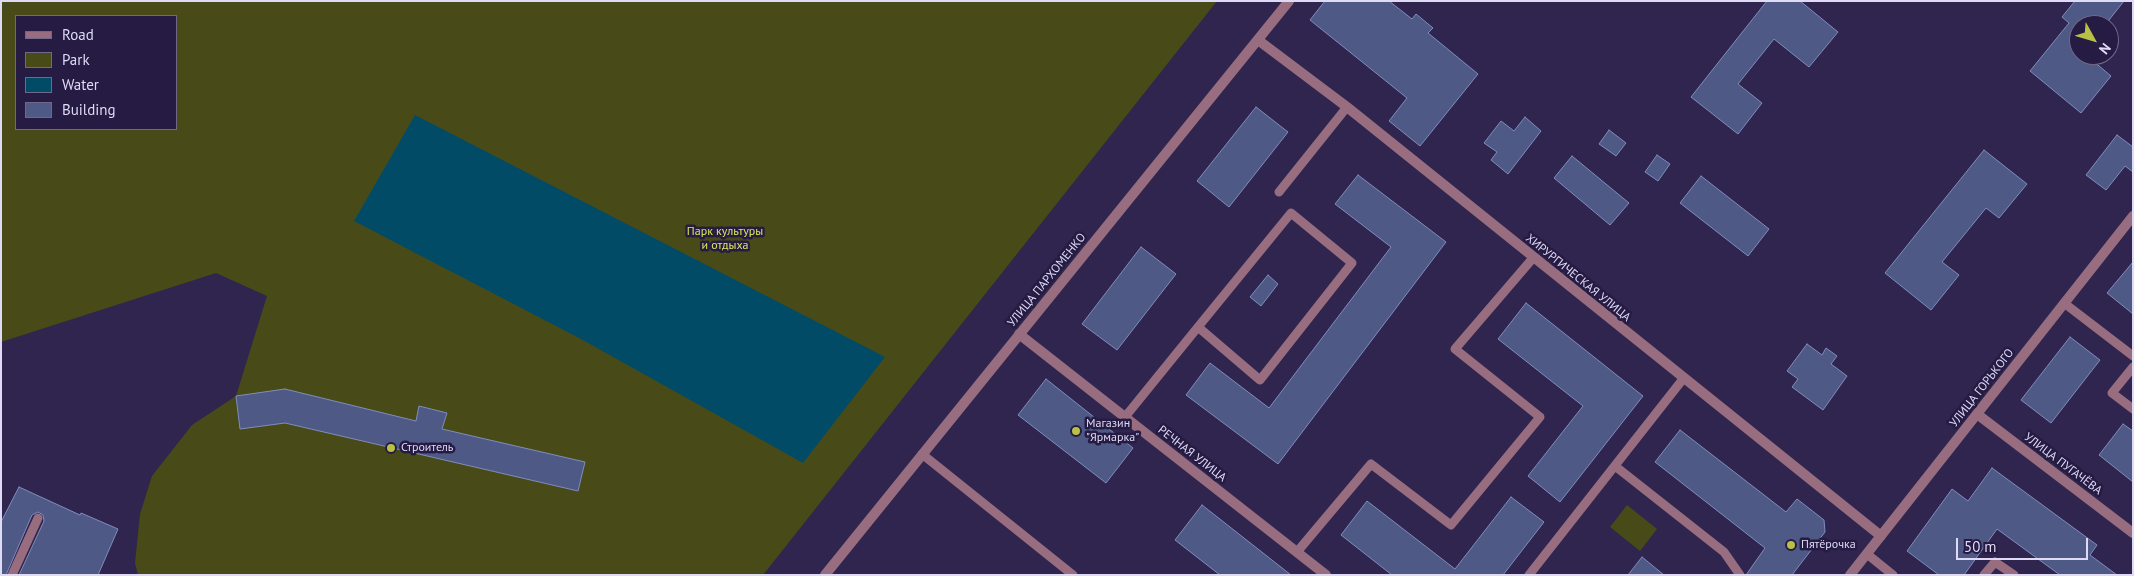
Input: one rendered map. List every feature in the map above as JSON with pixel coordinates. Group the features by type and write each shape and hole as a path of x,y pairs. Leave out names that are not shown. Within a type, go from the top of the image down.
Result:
{"street":[{"name":"УЛИЦА ПАРХОМЕНКО","path":"825,575 1289,1"},
{"name":"ХИРУРГИЧЕСКАЯ УЛИЦА","path":"1258,40 1347,107 1683,379 1882,536"},
{"name":"УЛИЦА ГОРЬКОГО","path":"1850,575 2133,216"},
{"name":"РЕЧНАЯ УЛИЦА","path":"1019,334 1297,552 1321,573"},
{"name":"УЛИЦА ПУГАЧЁВА","path":"1977,414 2133,533"}],"lane":[{"path":"1279,192 1347,107"},
{"path":"1125,417 1198,327 1291,213 1352,263 1260,380 1198,327"},
{"path":"1297,552 1371,464 1451,525 1540,417 1455,349 1533,258"},
{"path":"2064,303 2133,356"},
{"path":"2133,367 2112,392 2133,409"},
{"path":"1529,575 1683,379"},
{"path":"922,454 1073,575"},
{"path":"1615,466 1724,552 1740,575"},
{"path":"12,575 38,518"},
{"path":"1867,554 1893,575"},
{"path":"1984,575 1995,562 2014,575"}],"green space":[{"name":"Парк культуры и отдыха","path":"1,1 1217,1 763,575 138,575 135,563 140,514 152,476 192,425 236,396 267,296 216,273 1,342"},
{"path":"1627,505 1657,529 1640,551 1610,527"}],"water":[{"path":"415,115 885,357 803,463 581,339 354,221"}],"building":[{"path":"1325,1 1389,1 1412,19 1416,14 1433,28 1428,33 1478,74 1420,146 1389,121 1407,98 1310,20"},
{"path":"1767,1 1800,1 1838,32 1809,67 1774,39 1738,84 1762,103 1738,134 1691,97"},
{"path":"2075,1 2124,1 2113,15 2069,15 2069,23 2062,17"},
{"path":"2069,23 2069,65 2098,65 2111,76 2081,113 2030,71"},
{"path":"1256,107 1288,132 1229,207 1197,181"},
{"path":"1525,117 1541,131 1508,174 1491,160 1497,152 1484,143 1501,121 1514,131"},
{"path":"1609,130 1626,143 1616,156 1599,144"},
{"path":"2117,135 2133,147 2133,172 2125,166 2106,190 2086,175"},
{"path":"1984,150 2027,184 1999,218 1986,208 1942,262 1959,275 1931,310 1885,273"},
{"path":"1657,155 1670,164 1658,181 1645,172"},
{"path":"1572,156 1629,203 1610,225 1554,178"},
{"path":"1358,175 1446,242 1278,464 1186,395 1210,363 1269,408 1391,247 1335,204"},
{"path":"1701,176 1769,229 1748,256 1680,203"},
{"path":"1141,247 1176,274 1117,350 1082,324"},
{"path":"2133,262 2133,314 2107,293"},
{"path":"1268,275 1278,284 1261,306 1250,297"},
{"path":"1526,303 1643,396 1560,502 1528,476 1583,406 1498,339"},
{"path":"2070,337 2100,360 2051,423 2021,400"},
{"path":"1807,344 1822,355 1826,348 1837,356 1831,364 1847,376 1823,410 1792,387 1798,379 1787,371"},
{"name":"Магазин \"Ярмарка\"","path":"1046,379 1133,448 1106,483 1018,415"},
{"path":"285,389 416,421 419,406 447,413 442,429 585,462 578,491 285,423 240,429 236,396"},
{"path":"2123,424 2133,431 2133,482 2099,455"},
{"path":"1680,430 1786,512 1797,499 1824,520 1825,532 1792,575 1746,575 1765,548 1655,462"},
{"path":"1992,468 2097,545 2090,555 2117,575 2060,575 1997,529 1964,575 1939,575 1907,551 1952,489 1968,501"},
{"path":"19,487 80,515 81,513 118,529 98,575 19,575 44,521 43,515 38,512 32,515 6,575 1,575 1,522"},
{"path":"1511,497 1544,522 1503,575 1392,575 1341,535 1367,501 1455,569"},
{"path":"1202,505 1291,575 1220,575 1175,540"},
{"path":"1642,557 1664,575 1628,575"}],"place":[{"name":"Магазин \"Ярмарка\"","path":"1076,431"},
{"name":"Строитель","path":"391,448"},
{"name":"Пятёрочка","path":"1791,545"}]}
